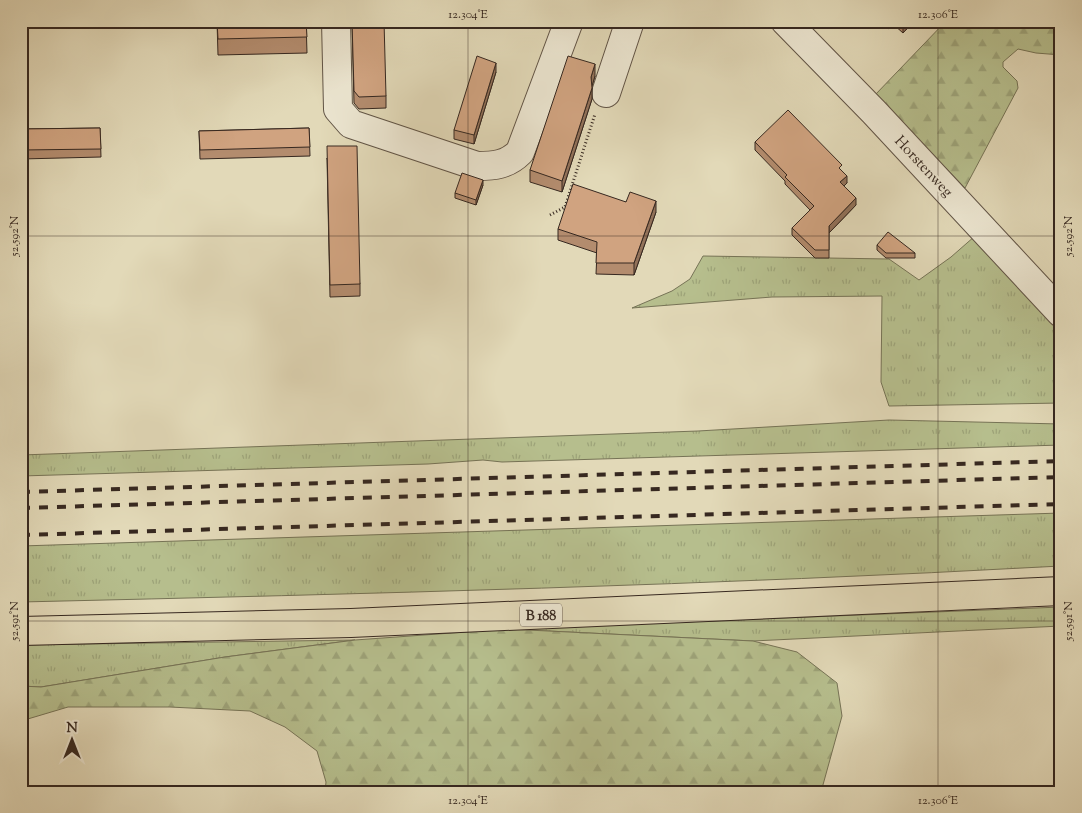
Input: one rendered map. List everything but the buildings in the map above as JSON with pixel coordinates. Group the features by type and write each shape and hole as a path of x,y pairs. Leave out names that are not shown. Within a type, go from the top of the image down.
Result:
{"main road":[{"name":"B 188","path":"21,631 351,624 1061,591"}],"street":[{"path":"336,21 338,109 351,124 477,166 494,166 507,163 520,152 569,21"},
{"path":"606,94 630,21"},
{"name":"Horstenweg","path":"785,21 888,126 1061,313"}],"path":[{"path":"550,215 565,207 599,101 606,94"}],"green space":[{"path":"946,21 1061,21 1061,55 1018,49 1003,62 1003,67 1017,81 1018,88 965,188 875,95"},
{"path":"975,236 1008,276 1061,329 1061,403 889,406 881,382 882,296 772,297 632,308 672,291 690,279 703,256 889,259 919,280 951,257"},
{"path":"889,420 1061,424 1061,445 502,462 483,460 428,464 21,476 21,455 698,431"},
{"path":"1061,513 1061,566 671,584 21,602 21,546"},
{"path":"1061,607 1061,626 753,641 507,629"},
{"path":"507,629 753,641 797,652 837,683 842,716 821,792 325,792 326,782 317,751 285,727 250,711 170,707 68,707 21,721 21,686 41,687 225,657 355,640"},
{"path":"355,640 225,657 41,687 21,686 21,645"}],"railway":[{"path":"21,492 1061,461"},
{"path":"21,508 1061,477"},
{"path":"21,535 1061,504"}]}
